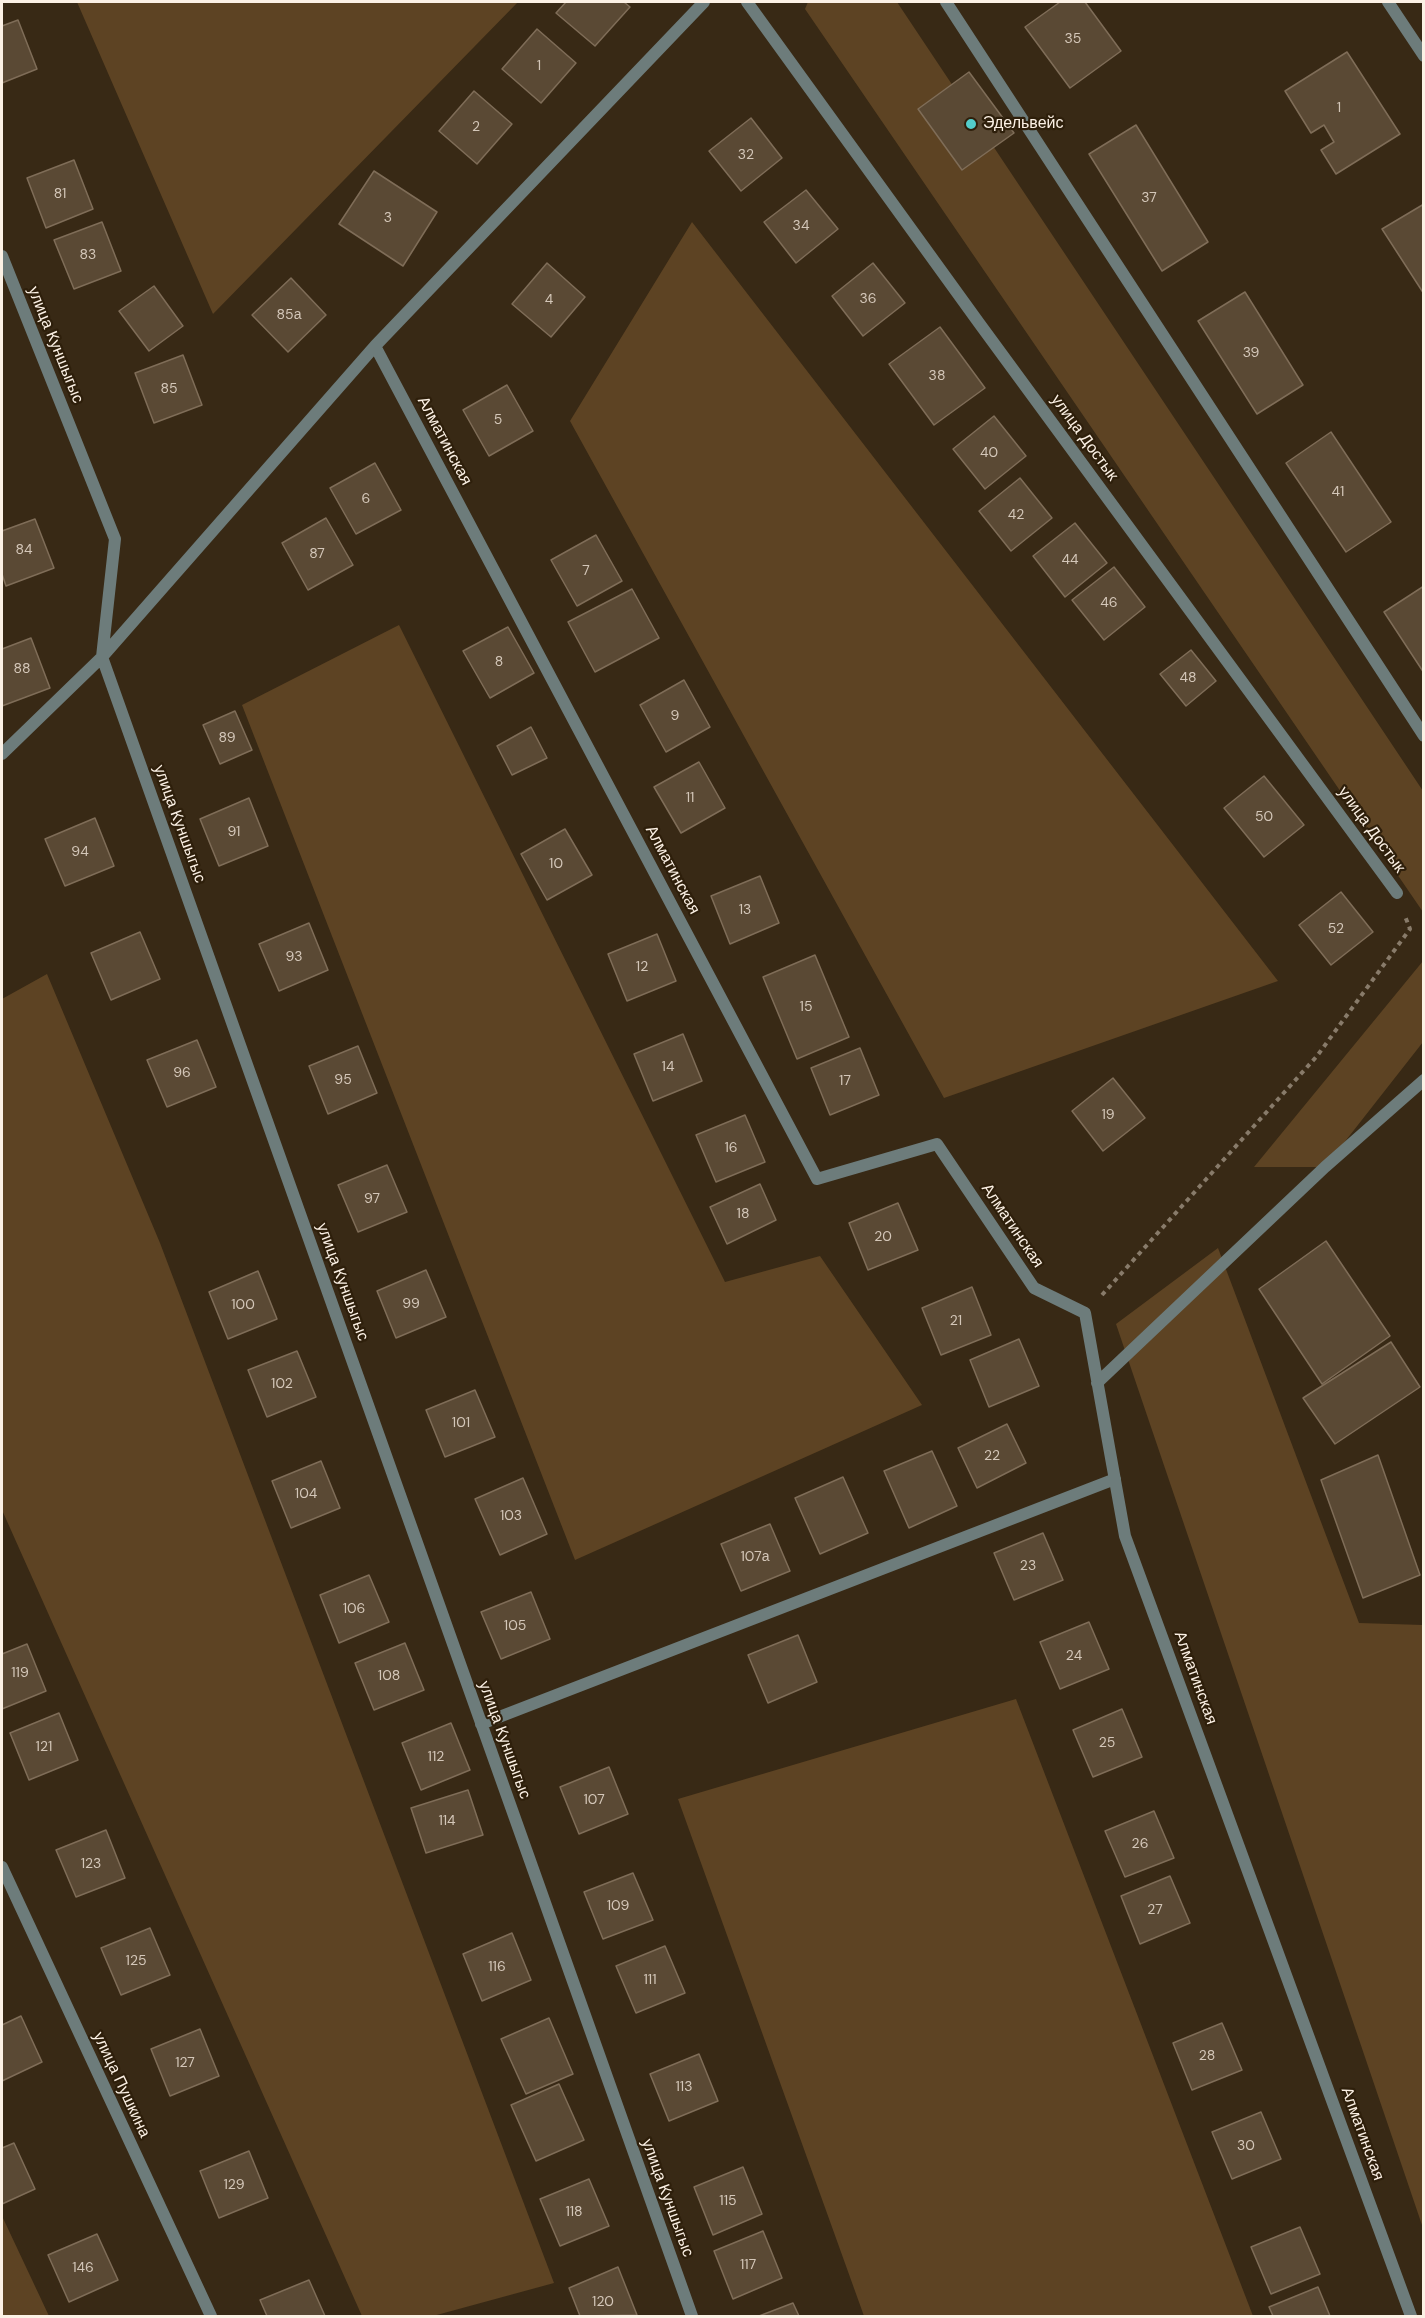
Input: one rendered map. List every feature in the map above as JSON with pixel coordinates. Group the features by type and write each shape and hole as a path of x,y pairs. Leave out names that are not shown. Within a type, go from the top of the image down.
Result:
{"street":[{"path":"2,754 102,657 375,346 704,2"},
{"name":"улица Достык","path":"747,2 1397,893"},
{"path":"945,2 1424,736"},
{"path":"1388,2 1424,56"},
{"name":"улица Куншыгыс","path":"2,256 115,539 102,657 692,2316"},
{"name":"Алматинская","path":"375,346 817,1179 937,1144 1034,1288 1085,1313 1125,1536 1411,2316"},
{"path":"1097,1383 1325,1167 1424,1080"},
{"path":"481,1724 1115,1479"},
{"name":"улица Пушкина","path":"2,1867 211,2316"}],"path":[{"path":"1085,1313 1324,1047 1410,929 1397,893"}],"shaded area":[{"path":"77,2 518,2 213,314"},
{"path":"808,2 897,2 1423,791 1423,912 805,9"},
{"path":"692,222 1278,981 944,1098 570,421"},
{"path":"399,625 725,1282 820,1256 922,1405 575,1560 242,705"},
{"path":"1423,961 1423,1042 1325,1167 1254,1167"},
{"path":"47,974 160,1243 554,2283 433,2316 362,2316 2,1510 2,999"},
{"path":"1218,1248 1359,1623 1423,1625 1423,2228 1116,1324"},
{"path":"1016,1699 1253,2316 864,2316 678,1799"},
{"path":"2,2216 49,2316 2,2316"}],"building":[{"path":"566,2 624,2 630,7 595,46 556,13"},
{"path":"1060,2 1085,2 1121,51 1070,88 1025,27"},
{"path":"18,20 37,69 2,83 2,26"},
{"path":"537,29 576,63 541,103 502,69"},
{"path":"1347,52 1400,134 1336,174 1321,150 1334,142 1324,125 1311,133 1285,91"},
{"path":"969,72 1014,133 962,170 918,109"},
{"path":"474,91 512,124 477,164 439,131"},
{"path":"751,118 782,158 741,191 709,151"},
{"path":"1136,125 1208,242 1162,271 1089,154"},
{"path":"74,160 93,209 46,228 27,178"},
{"path":"374,171 437,212 403,266 339,224"},
{"path":"806,190 838,229 796,263 764,222"},
{"path":"1424,204 1424,294 1382,229"},
{"path":"102,222 121,271 74,289 54,240"},
{"path":"547,263 585,297 551,337 512,304"},
{"path":"873,263 905,303 863,336 832,296"},
{"path":"291,278 326,315 288,352 252,315"},
{"path":"154,286 183,326 149,351 119,311"},
{"path":"1245,292 1303,385 1257,414 1198,321"},
{"path":"940,327 985,388 934,425 889,364"},
{"path":"183,355 202,405 154,423 135,373"},
{"path":"507,385 533,431 489,456 463,410"},
{"path":"994,416 1026,456 985,489 953,449"},
{"path":"1331,432 1391,522 1346,552 1286,463"},
{"path":"375,463 401,510 356,534 330,488"},
{"path":"1020,478 1052,518 1011,551 979,511"},
{"path":"326,518 353,565 308,590 282,543"},
{"path":"35,519 54,568 6,586 2,574 2,531"},
{"path":"1075,523 1107,563 1065,597 1033,556"},
{"path":"596,535 622,581 577,606 551,560"},
{"path":"1114,567 1145,607 1104,640 1072,600"},
{"path":"1424,586 1424,673 1384,612"},
{"path":"632,589 659,638 595,672 568,622"},
{"path":"508,627 534,673 490,698 463,651"},
{"path":"31,638 50,688 2,706 2,649"},
{"path":"1191,650 1216,681 1186,706 1160,674"},
{"path":"684,680 710,727 666,752 640,705"},
{"path":"235,711 252,750 220,764 203,725"},
{"path":"531,727 547,758 512,775 497,746"},
{"path":"699,762 725,808 681,833 654,787"},
{"path":"1264,776 1304,825 1264,857 1224,808"},
{"path":"249,798 268,846 219,866 200,819"},
{"path":"95,818 114,866 65,886 45,839"},
{"path":"565,829 592,875 547,900 521,854"},
{"path":"760,876 779,923 730,944 711,896"},
{"path":"1341,892 1373,932 1331,965 1299,925"},
{"path":"309,923 328,970 279,991 259,944"},
{"path":"140,932 160,979 111,1000 91,953"},
{"path":"657,934 676,981 627,1001 608,954"},
{"path":"815,955 849,1037 797,1059 763,977"},
{"path":"683,1034 702,1081 653,1101 634,1054"},
{"path":"197,1040 216,1087 167,1107 147,1060"},
{"path":"358,1046 377,1093 328,1114 309,1066"},
{"path":"860,1048 879,1095 830,1115 811,1068"},
{"path":"1113,1078 1145,1118 1103,1151 1072,1111"},
{"path":"745,1115 765,1162 716,1182 696,1135"},
{"path":"387,1165 407,1212 358,1232 338,1185"},
{"path":"760,1184 776,1220 727,1244 710,1207"},
{"path":"898,1203 918,1250 868,1270 849,1223"},
{"path":"1326,1241 1390,1336 1322,1384 1259,1289"},
{"path":"426,1270 446,1317 396,1338 377,1291"},
{"path":"258,1271 277,1319 228,1339 209,1292"},
{"path":"972,1287 991,1335 941,1355 922,1308"},
{"path":"1019,1339 1039,1386 989,1407 970,1360"},
{"path":"1391,1342 1420,1387 1335,1444 1303,1398"},
{"path":"297,1351 316,1397 267,1417 248,1370"},
{"path":"475,1390 495,1437 445,1457 426,1410"},
{"path":"1007,1424 1026,1463 977,1488 958,1448"},
{"path":"932,1451 957,1506 909,1528 884,1471"},
{"path":"1378,1455 1420,1575 1363,1598 1321,1480"},
{"path":"321,1461 340,1508 291,1528 272,1481"},
{"path":"843,1477 868,1533 820,1554 795,1498"},
{"path":"523,1478 547,1534 500,1555 475,1499"},
{"path":"770,1524 790,1571 741,1591 721,1544"},
{"path":"1043,1533 1063,1580 1014,1600 994,1553"},
{"path":"369,1575 389,1622 339,1643 320,1595"},
{"path":"531,1592 550,1639 501,1659 481,1612"},
{"path":"1089,1622 1109,1669 1060,1689 1040,1642"},
{"path":"798,1635 817,1682 768,1703 748,1655"},
{"path":"405,1643 424,1690 374,1710 355,1663"},
{"path":"27,1644 46,1691 2,1709 2,1654"},
{"path":"1122,1709 1142,1757 1093,1777 1073,1730"},
{"path":"59,1713 78,1760 29,1780 10,1733"},
{"path":"451,1723 470,1770 421,1790 402,1743"},
{"path":"609,1767 628,1814 579,1834 560,1787"},
{"path":"468,1790 483,1835 426,1853 411,1808"},
{"path":"1154,1811 1174,1858 1125,1877 1105,1831"},
{"path":"106,1830 125,1878 76,1897 56,1850"},
{"path":"633,1873 653,1920 603,1939 584,1892"},
{"path":"1170,1876 1190,1923 1140,1944 1121,1896"},
{"path":"150,1928 170,1975 121,1995 101,1948"},
{"path":"512,1933 531,1980 482,2001 463,1954"},
{"path":"665,1946 685,1993 636,2013 616,1966"},
{"path":"21,2016 42,2062 2,2081 2,2025"},
{"path":"549,2018 573,2074 526,2094 501,2039"},
{"path":"1222,2023 1242,2070 1192,2090 1173,2043"},
{"path":"200,2029 219,2076 170,2096 151,2049"},
{"path":"699,2054 718,2101 669,2121 650,2074"},
{"path":"559,2084 584,2140 536,2161 511,2105"},
{"path":"1261,2112 1281,2159 1232,2179 1212,2132"},
{"path":"14,2143 35,2189 2,2204 2,2148"},
{"path":"249,2151 268,2198 219,2218 200,2171"},
{"path":"743,2167 762,2214 713,2235 694,2187"},
{"path":"589,2179 609,2226 560,2246 540,2199"},
{"path":"1300,2227 1320,2274 1271,2294 1251,2247"},
{"path":"763,2231 782,2278 733,2299 714,2251"},
{"path":"97,2234 118,2280 69,2302 48,2255"},
{"path":"618,2267 637,2315 580,2316 569,2288"},
{"path":"309,2280 325,2316 267,2316 260,2300"},
{"path":"1318,2287 1330,2316 1273,2316 1269,2307"},
{"path":"793,2303 799,2316 759,2316"}],"place":[{"name":"Эдельвейс","path":"971,124"}]}
